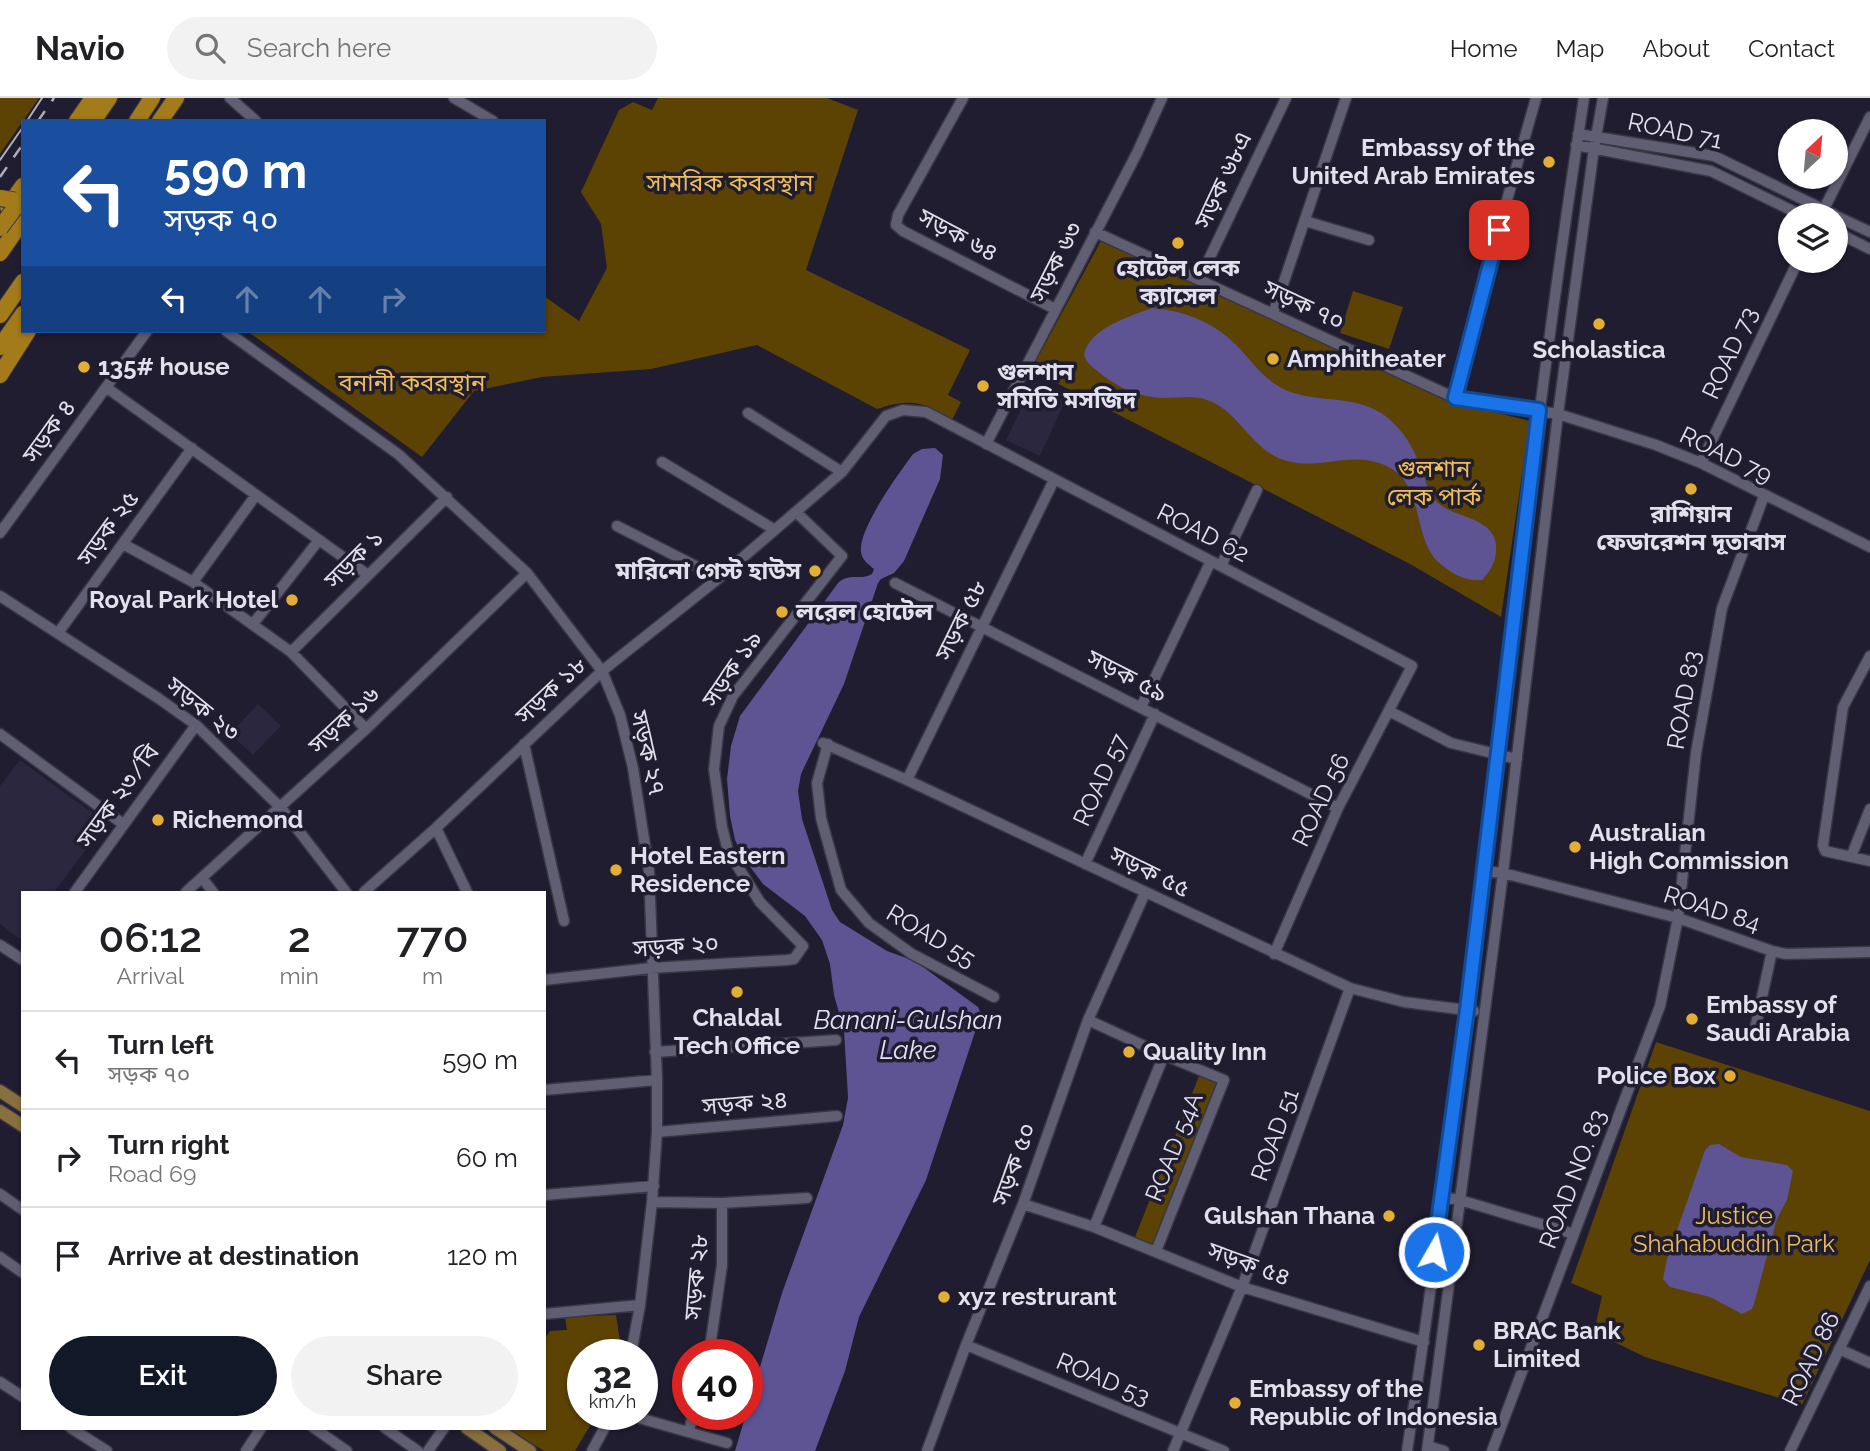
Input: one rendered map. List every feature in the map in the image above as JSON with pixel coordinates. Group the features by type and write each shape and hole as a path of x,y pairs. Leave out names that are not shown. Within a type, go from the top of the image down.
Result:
{"highway":[{"path":"71,119 85,98"},
{"path":"78,119 93,98"},
{"path":"94,119 109,98"},
{"path":"132,119 138,98"},
{"path":"138,119 152,98"},
{"path":"161,119 176,98"},
{"path":"0,218 21,189"},
{"path":"0,198 21,202"},
{"path":"0,229 21,200"},
{"path":"0,253 21,223"},
{"path":"0,315 21,285"},
{"path":"0,348 21,317"},
{"path":"0,375 27,333"}],"main road":[{"path":"0,1091 21,1105"},
{"path":"0,1111 21,1125"},
{"path":"470,1430 500,1451"},
{"path":"498,1430 530,1451"}],"street":[{"path":"230,98 254,119"},
{"path":"454,98 490,119"},
{"name":"সড়ক ৬৪","path":"963,98 898,215 896,225 1055,309"},
{"name":"সড়ক ৬৩","path":"986,444 1137,153 1162,98"},
{"name":"সড়ক ৬৮এ","path":"1199,280 1286,98"},
{"path":"1273,314 1346,98"},
{"path":"1455,398 1476,309 1536,98"},
{"path":"1408,1451 1467,1010 1539,410 1584,98"},
{"path":"1444,1451 1427,1448 1503,873 1558,414 1603,98"},
{"path":"1827,203 1870,117"},
{"name":"ROAD 71","path":"1577,140 1714,156 1803,203"},
{"name":"ROAD 71","path":"1595,143 1711,171 1778,204"},
{"path":"1305,221 1369,240"},
{"name":"ROAD 71","path":"1848,222 1870,232"},
{"name":"সড়ক ৭০","path":"1095,232 1455,398 1539,410"},
{"path":"1848,238 1870,249"},
{"name":"ROAD 73","path":"1701,463 1792,273"},
{"name":"সড়ক ৪","path":"0,534 146,333"},
{"name":"সড়ক ২৭","path":"229,333 398,454 527,573 602,671 620,715 649,871 657,1080 654,1186 634,1339"},
{"path":"107,388 368,575"},
{"name":"সড়ক ১৮","path":"365,891 602,671 719,578 842,472 886,416 903,410 926,412 974,438"},
{"name":"ROAD 79","path":"1539,410 1656,445 1701,463 1870,547"},
{"path":"748,413 842,472"},
{"name":"ROAD 62","path":"974,438 1412,666"},
{"name":"সড়ক ২৫","path":"58,633 192,448"},
{"path":"662,462 775,530"},
{"name":"সড়ক ৫৮","path":"906,780 1054,480"},
{"path":"1141,707 1257,490"},
{"path":"193,582 256,495"},
{"name":"ROAD 83","path":"1678,918 1696,753 1723,608 1765,496"},
{"name":"সড়ক ১","path":"291,652 447,497"},
{"name":"সড়ক ১৯","path":"796,512 842,556 733,696 719,726 714,769 728,851 760,902 803,946"},
{"path":"617,526 719,578"},
{"path":"253,624 319,540"},
{"path":"123,544 193,582 291,652 366,729"},
{"name":"সড়ক ১৬","path":"187,891 366,729 527,573"},
{"name":"সড়ক ৫৯","path":"895,583 1338,808"},
{"name":"সড়ক ২৩","path":"0,596 196,725 281,808 345,891"},
{"path":"1870,656 1843,707 1823,845 1825,851 1870,861"},
{"name":"ROAD 56","path":"1274,954 1338,808 1412,666"},
{"path":"1389,711 1451,743 1517,759"},
{"name":"ROAD 57","path":"1085,864 1155,715"},
{"name":"সড়ক ২৩/বি","path":"76,891 196,725"},
{"path":"1,738 123,824"},
{"name":"সড়ক ৫৫","path":"825,743 1350,988 1404,1002 1467,1010"},
{"name":"ROAD 55","path":"825,743 817,783 821,818 841,890 869,923 912,954 994,997"},
{"path":"524,744 564,921"},
{"path":"1851,857 1870,809"},
{"path":"436,828 467,891"},
{"name":"ROAD 84","path":"1483,871 1503,873 1678,918 1786,954 1870,952"},
{"path":"202,878 212,891"},
{"name":"সড়ক ৫০","path":"927,1451 1023,1204 1088,1020 1145,893"},
{"name":"ROAD NO. 83","path":"1492,1451 1660,1006 1678,918"},
{"path":"0,945 21,959"},
{"name":"সড়ক ২০","path":"546,980 651,968 787,960 794,958 803,946"},
{"path":"1755,1029 1772,951"},
{"name":"ROAD 51","path":"1173,1451 1242,1287 1350,988"},
{"path":"1467,1010 1484,1013"},
{"name":"ROAD 54A","path":"1088,1020 1224,1080 1156,1251"},
{"path":"655,1052 836,1040"},
{"name":"ROAD 54A","path":"1094,1227 1164,1055"},
{"path":"546,1090 657,1080"},
{"name":"সড়ক ২৪","path":"657,1132 836,1116"},
{"path":"546,1195 654,1186"},
{"path":"0,1194 21,1209"},
{"path":"1442,1197 1574,1234"},
{"name":"সড়ক ২৮","path":"652,1202 722,1203 807,1198"},
{"name":"সড়ক ২৮","path":"711,1339 722,1265 722,1203"},
{"name":"সড়ক ৫৪","path":"1023,1204 1094,1227 1242,1287 1424,1342"},
{"path":"0,1257 21,1272"},
{"name":"ROAD 86","path":"1790,1451 1870,1286"},
{"path":"546,1314 640,1304"},
{"name":"ROAD 53","path":"966,1345 1224,1451"},
{"path":"1839,1349 1870,1363"},
{"path":"0,1382 21,1396"},
{"path":"658,1423 727,1443"},
{"path":"74,1430 107,1451"},
{"path":"317,1430 348,1451"},
{"path":"388,1430 418,1451"},
{"path":"428,1451 443,1430"},
{"path":"592,1451 603,1430"},
{"path":"246,1451 259,1431"}],"shaded area":[{"path":"1034,382 1067,397 1040,456 1006,440"},
{"path":"258,704 281,726 253,755 230,734"},
{"path":"20,760 106,823 55,891 21,891 20,939 0,924 0,786"}],"green space":[{"path":"0,98 39,98 24,119 21,119 21,124 0,154"},
{"path":"658,98 827,98 858,110 806,270 970,350 948,395 961,402 952,420 916,403 898,403 877,409 757,345 651,369 542,377 474,391 422,457 250,333 546,333 546,297 579,321 607,268 601,224 581,192 619,110 633,102 652,110"},
{"name":"গুলশান লেক পার্ক","path":"1101,241 1453,402 1530,421 1501,617 1410,564 1031,370"},
{"path":"1353,291 1403,307 1389,349 1340,333"},
{"name":"Justice Shahabuddin Park","path":"1656,1042 1870,1111 1870,1260 1802,1405 1645,1357 1594,1332 1602,1296 1571,1283"},
{"path":"1201,1071 1224,1080 1156,1251 1133,1242"},
{"path":"616,1315 620,1339 567,1339 567,1430 587,1430 575,1451 544,1451 510,1430 546,1430 546,1337 550,1331 567,1330 565,1317"}],"water":[{"path":"1152,308 1187,315 1219,330 1269,380 1287,391 1355,403 1369,407 1389,419 1412,447 1431,495 1436,501 1490,530 1496,543 1496,555 1486,576 1482,580 1463,578 1435,559 1427,546 1408,487 1399,475 1386,466 1357,459 1306,464 1282,459 1269,453 1230,414 1207,400 1156,398 1131,392 1101,374 1089,363 1084,355 1093,338 1111,325"},
{"name":"Banani-Gulshan Lake","path":"935,448 943,455 940,479 904,561 894,573 878,583 844,684 801,774 798,791 802,819 832,910 840,922 887,951 923,967 978,1007 981,1014 926,1180 859,1317 845,1371 815,1451 735,1451 741,1430 763,1430 763,1357 782,1293 843,1125 848,1098 844,1031 834,995 830,964 822,940 805,916 763,884 745,860 735,840 727,779 731,746 740,716 838,583 846,578 872,574 874,569 864,560 861,552 866,530 890,487 913,454 922,449"},
{"path":"1719,1144 1741,1157 1787,1165 1793,1171 1787,1200 1777,1219 1754,1304 1752,1309 1742,1314 1710,1297 1670,1287 1663,1279 1667,1259 1705,1150 1710,1145"}],"tram line":[{"path":"28,119 42,98"},
{"path":"0,160 21,130"}],"railway":[{"path":"39,119 54,98"},
{"path":"0,177 21,147"}],"place":[{"name":"Embassy of the United Arab Emirates","path":"1549,162"},
{"name":"হোটেল লেক ক্যাসেল","path":"1178,243"},
{"name":"Scholastica","path":"1599,324"},
{"name":"Amphitheater","path":"1273,359"},
{"name":"135# house","path":"84,367"},
{"name":"গুলশান সমিতি মসজিদ","path":"983,386"},
{"name":"রাশিয়ান ফেডারেশন দূতাবাস","path":"1691,489"},
{"name":"মারিনো গেস্ট হাউস","path":"815,571"},
{"name":"Royal Park Hotel","path":"292,600"},
{"name":"লরেল হোটেল","path":"782,612"},
{"name":"Richemond","path":"158,820"},
{"name":"Australian High Commission","path":"1575,847"},
{"name":"Hotel Eastern Residence","path":"616,870"},
{"name":"Chaldal Tech Office","path":"737,992"},
{"name":"Embassy of Saudi Arabia","path":"1692,1019"},
{"name":"Quality Inn","path":"1129,1052"},
{"name":"Police Box","path":"1730,1076"},
{"name":"Gulshan Thana","path":"1389,1216"},
{"name":"xyz restrurant","path":"944,1297"},
{"name":"BRAC Bank Limited","path":"1479,1345"},
{"name":"Embassy of the Republic of Indonesia","path":"1235,1403"}],"route":[{"path":"1434,1252 1467,1010 1539,410 1455,398 1476,309 1499,230"}],"park label":[{"name":"সামরিক কবরস্থান","path":"730,183"},
{"name":"বনানী কবরস্থান","path":"412,383"}]}
